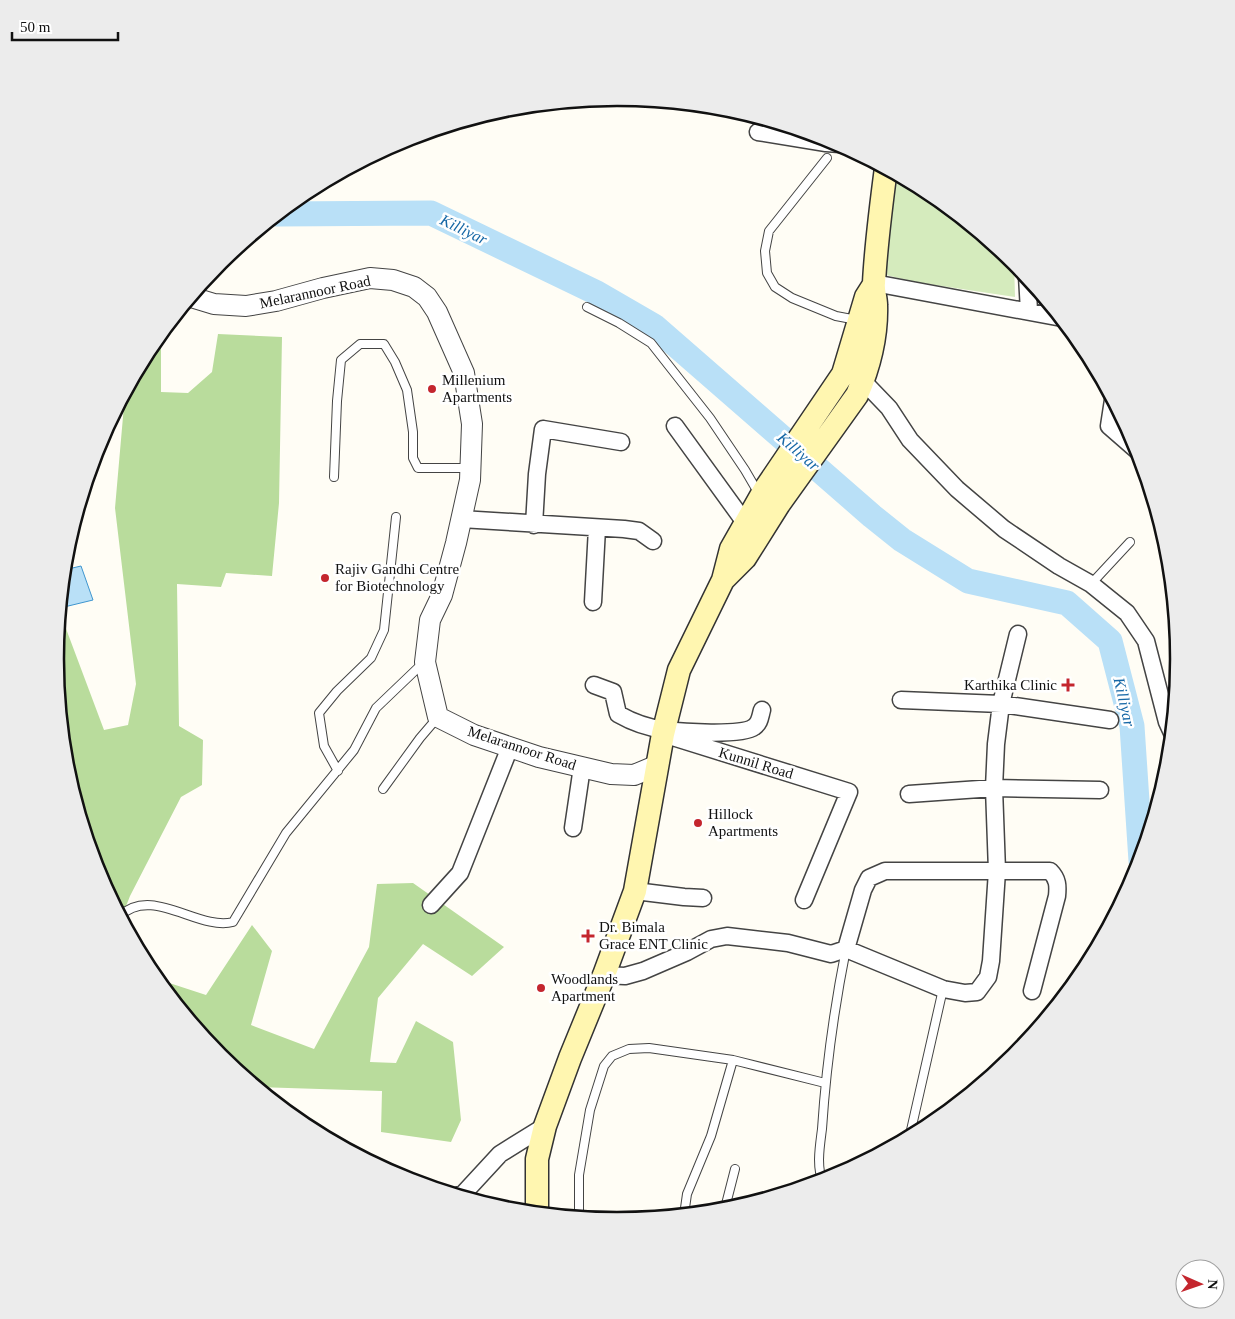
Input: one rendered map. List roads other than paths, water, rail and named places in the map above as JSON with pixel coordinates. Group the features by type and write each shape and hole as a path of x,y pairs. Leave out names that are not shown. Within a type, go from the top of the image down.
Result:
{"main road":[{"path":"538,1208 538,1159 545,1126 635,891 664,732 679,670 723,580 731,549 746,524 769,497 870,362 876,306 873,285 885,175"},
{"path":"855,383 859,320 866,297 873,285"},
{"path":"723,580 745,558 769,497"}],"street":[{"path":"758,132 809,140"},
{"name":"Melarannoor Road","path":"197,299 214,304 246,306 276,301 370,278 392,280 414,287 426,297 437,312 464,373 472,424 470,480 442,595 430,620 424,662 438,717 474,735 539,757 610,774 634,775 658,766"},
{"path":"873,285 1052,316"},
{"path":"1028,287 1029,311"},
{"path":"855,383 889,408 910,440 957,489 1004,529 1059,566 1091,584 1128,613 1146,641 1168,725"},
{"path":"1112,411 1109,426 1126,440"},
{"path":"675,426 746,524"},
{"path":"534,524 537,474 543,429 621,442"},
{"path":"461,520 639,531 653,541"},
{"path":"593,602 597,528"},
{"path":"604,976 626,976 643,971 687,952 711,939 728,936 788,943 831,954 846,950 943,989 965,993 977,992 988,976 991,961 997,871 994,788 996,744 1001,704 1018,634"},
{"path":"594,686 613,692 618,714 629,720 664,732 726,733 752,729 759,723 762,710"},
{"path":"901,700 1001,704 1110,720"},
{"name":"Kunnil Road","path":"664,732 849,792 804,900"},
{"path":"431,905 460,873 510,747"},
{"path":"573,828 582,767"},
{"path":"909,794 994,788 1100,790"},
{"path":"846,950 863,890 869,878 885,871 1050,871 1055,876 1058,886 1032,991"},
{"path":"635,891 684,898 703,898"},
{"path":"465,1191 500,1154 545,1126"}],"lane":[{"path":"827,158 769,231 765,251 767,273 775,287 792,298 836,316 859,320"},
{"path":"587,307 619,323 651,343 710,418 745,470 769,497"},
{"path":"334,477 337,401 341,360 360,344 384,344 395,362 407,390 413,432 413,458 418,468 470,468"},
{"path":"338,771 324,746 319,713 337,691 371,658 384,630 396,517"},
{"path":"1091,584 1130,542"},
{"path":"125,911 142,904 165,908 223,924 233,922 286,833 354,750 376,708 424,662"},
{"path":"383,789 420,738 438,717"},
{"path":"821,1174 820,1149 835,1002 846,950"},
{"path":"911,1128 943,989"},
{"path":"579,1212 579,1175 590,1110 604,1066 612,1056 629,1048 649,1048 733,1060 826,1083"},
{"path":"685,1209 687,1194 711,1136 733,1060"},
{"path":"726,1203 735,1169"}],"water":[{"path":"81,566 93,600 66,606 71,568"}],"waterway":[{"name":"Killiyar","path":"289,214 431,213 597,293 654,326 902,540 968,581 1067,603 1110,641 1132,726 1140,843"}],"place":[{"name":"Millenium Apartments","path":"432,389"},
{"name":"Rajiv Gandhi Centre for Biotechnology","path":"325,578"},
{"name":"Karthika Clinic","path":"1068,685"},
{"name":"Hillock Apartments","path":"698,823"},
{"name":"Dr. Bimala Grace ENT Clinic","path":"588,936"},
{"name":"Woodlands Apartment","path":"541,988"}]}
